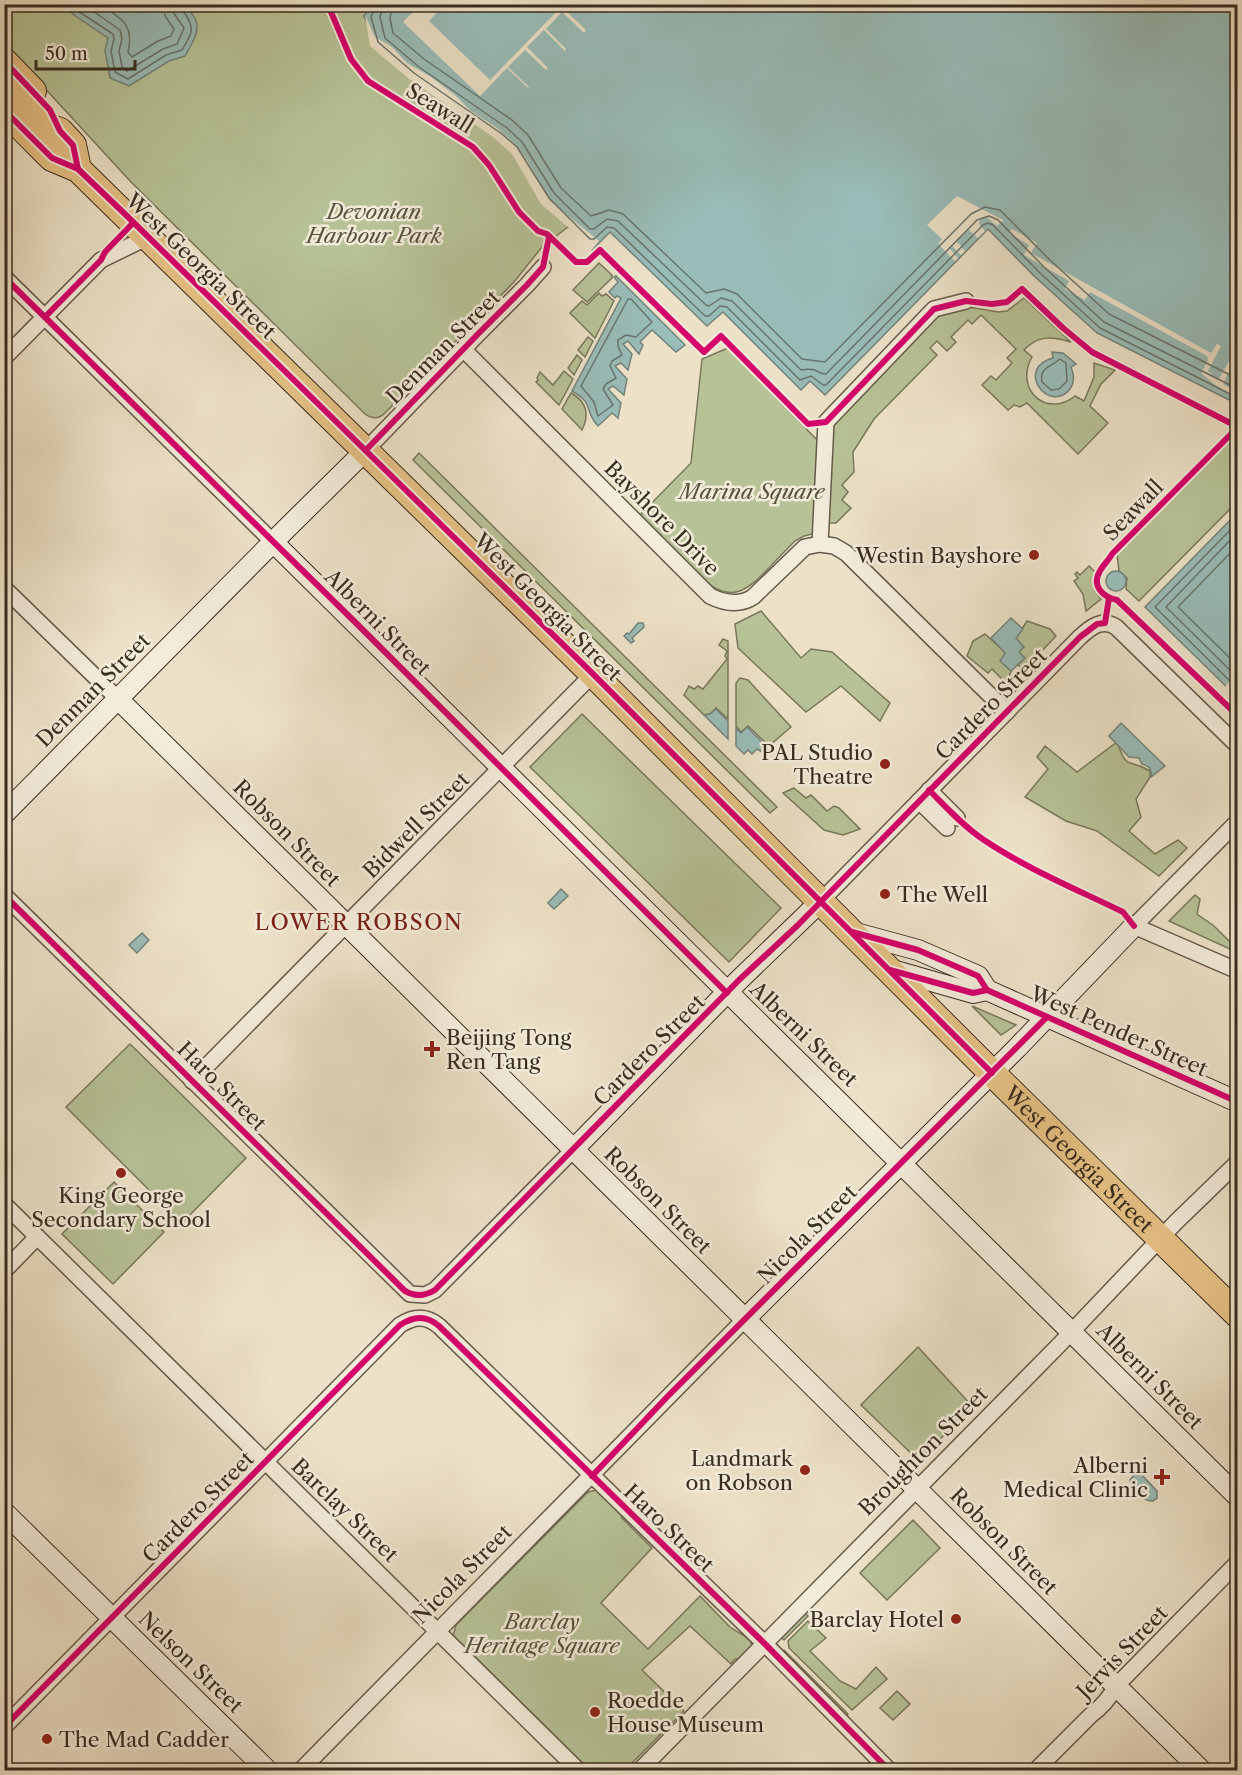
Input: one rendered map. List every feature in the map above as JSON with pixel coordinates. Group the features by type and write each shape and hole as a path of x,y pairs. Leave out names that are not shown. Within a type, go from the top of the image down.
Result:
{"highway":[{"path":"4,61 50,110 60,130"},
{"name":"West Georgia Street","path":"4,84 44,125 60,130 73,145 78,169"},
{"name":"West Georgia Street","path":"4,110 52,158 78,169 148,237 593,674 887,969 1238,1315"}],"street":[{"path":"4,358 101,261 148,237"},
{"name":"Denman Street","path":"4,814 366,450 543,267"},
{"name":"Alberni Street","path":"4,277 1238,1497"},
{"path":"966,301 934,309 826,422 820,544 834,546 846,553 1007,712"},
{"name":"Bayshore Drive","path":"463,349 710,596 726,603 747,600 805,547 820,544"},
{"name":"Robson Street","path":"4,588 1201,1770"},
{"name":"Cardero Street","path":"419,1295 435,1290 1088,630 1097,624 1105,623 1116,627 1238,746"},
{"name":"Bidwell Street","path":"192,1081 593,674"},
{"path":"924,796 952,823"},
{"name":"Nicola Street","path":"301,1770 745,1319 992,1073 1238,821"},
{"name":"Haro Street","path":"4,895 405,1290 410,1294 419,1295"},
{"path":"1134,926 1238,971"},
{"name":"West Pender Street","path":"852,932 924,953 978,976 987,990 1238,1102"},
{"name":"West Pender Street","path":"887,969 973,993 987,990"},
{"name":"Broughton Street","path":"640,1770 1238,1162"},
{"name":"Barclay Street","path":"4,1204 578,1770"},
{"path":"4,1271 37,1237"},
{"name":"Cardero Street","path":"4,1727 400,1325 411,1318 419,1318"},
{"name":"Haro Street","path":"419,1318 429,1319 439,1326 765,1644 890,1770"},
{"name":"Nelson Street","path":"4,1512 267,1770"},
{"name":"Jervis Street","path":"1038,1768 1109,1700 1116,1686 1238,1562"}],"green space":[{"name":"Devonian Harbour Park","path":"5,5 372,5 364,16 513,152 569,226 542,247 514,282 383,415 370,417 131,182 5,45"},
{"path":"599,263 612,275 612,278 587,302 573,290"},
{"path":"599,293 602,296 606,294 614,301 595,338 570,313 582,301 587,305"},
{"path":"1024,298 1071,342 1040,339 1024,350 1032,357 1027,369 1030,389 1044,402 1054,404 1075,396 1084,401 1094,377 1094,363 1115,370 1101,384 1090,406 1108,423 1078,454 1027,403 1020,407 1014,405 1008,410 982,385 991,376 996,380 1012,363 1007,358 1016,349 981,315 972,324 968,320 951,337 956,342 947,351 937,341 930,348 937,355 874,419 853,452 854,472 842,485 848,492 842,500 851,508 836,523 830,523 825,518 834,422 932,320 946,312 969,307 998,312 1007,311"},
{"path":"588,337 593,341 585,357 578,350"},
{"name":"Marina Square","path":"728,348 820,443 816,533 795,541 755,581 742,590 734,592 718,590 709,584 640,515 691,463 702,359"},
{"path":"577,355 582,360 574,375 568,368"},
{"path":"564,371 573,379 559,405 536,382 540,372 553,385"},
{"path":"571,393 581,400 586,409 586,419 582,430 562,409"},
{"path":"1237,434 1237,502 1139,601 1126,589 1127,578 1119,571 1117,554"},
{"path":"419,453 777,807 770,813 413,460"},
{"path":"1089,566 1095,572 1095,591 1101,599 1086,611 1083,594 1074,581 1078,578 1075,574 1077,572 1080,575"},
{"path":"761,611 801,658 811,649 832,652 890,703 880,721 841,686 806,712 738,648 735,624"},
{"path":"1027,621 1050,629 1056,636 1024,670 1018,665 1024,658 1019,652 1016,638"},
{"path":"985,634 1006,653 1001,661 1011,671 1009,677 1004,681 992,669 988,673 967,656 973,641"},
{"path":"723,639 728,641 728,719 716,708 710,714 704,715 684,695 689,686 694,689 698,686 703,689 727,659 725,656 727,651 719,645"},
{"path":"740,678 748,680 791,727 769,746 748,726 741,732 736,726 736,683"},
{"path":"582,714 781,908 729,962 530,767"},
{"path":"1117,742 1126,761 1150,771 1150,777 1136,799 1141,817 1129,831 1155,854 1178,840 1187,848 1159,876 1097,831 1066,821 1025,797 1048,769 1037,757 1045,746 1077,772"},
{"path":"794,788 806,798 811,795 827,811 834,806 839,808 860,829 843,835 824,830 783,793"},
{"path":"1195,895 1200,899 1197,914 1214,926 1237,949 1234,951 1169,921"},
{"path":"972,1006 1016,1025 1001,1035"},
{"path":"130,1044 246,1158 182,1223 66,1107"},
{"path":"114,1182 164,1232 113,1284 62,1234"},
{"path":"918,1347 972,1406 919,1461 861,1405"},
{"name":"Barclay Heritage Square","path":"596,1490 620,1512 622,1518 652,1548 601,1603 648,1649 700,1596 730,1627 746,1637 752,1644 748,1653 742,1658 735,1659 731,1664 690,1626 642,1670 684,1711 625,1770 588,1770 453,1636 456,1625 588,1492"},
{"path":"913,1520 940,1548 887,1600 860,1573"},
{"path":"805,1613 808,1616 784,1640 781,1637"},
{"path":"808,1621 826,1638 810,1651 840,1681 856,1689 876,1667 887,1679 852,1710 789,1648 788,1641"},
{"path":"784,1650 848,1714 845,1717 782,1652"},
{"path":"897,1691 910,1704 893,1720 880,1708"}],"water":[{"path":"372,4 1237,5 1237,404 1097,333 1034,276 988,229 825,395 810,381 801,390 723,312 707,326 610,232 592,250 544,202 513,152 499,139 381,52 364,16"},
{"path":"64,5 182,5 190,11 197,23 196,35 185,56 169,61 129,86 110,78 105,50 108,38 74,15"},
{"path":"616,276 685,345 676,352 652,330 640,342 643,345 639,354 628,341 623,344 632,354 628,370 621,363 615,366 627,379 624,395 613,386 608,389 621,403 618,418 612,413 598,426 587,404 572,391 621,298 617,296 615,298 609,292 618,282 614,277"},
{"path":"1052,352 1063,353 1076,364 1071,367 1073,384 1062,396 1053,397 1045,393 1039,387 1036,379 1036,371 1042,363 1053,358"},
{"path":"1237,513 1237,697 1145,607"},
{"path":"1116,571 1123,574 1126,581 1123,588 1116,591 1109,588 1106,581 1109,574"},
{"path":"1011,618 1023,629 1016,638 1024,647 1019,652 1025,658 1011,671 1000,661 1005,653 991,638"},
{"path":"638,623 643,623 644,627 632,638 634,641 631,643 624,636 629,634"},
{"path":"716,709 728,721 728,739 704,715"},
{"path":"1121,723 1165,766 1151,777 1150,770 1142,764 1139,758 1129,757 1109,736"},
{"path":"747,727 767,747 762,752 757,749 752,754 748,750 744,754 736,746 736,728 741,733"},
{"path":"561,889 568,896 554,909 548,903"},
{"path":"142,933 149,940 137,953 129,945"},
{"path":"1134,1475 1142,1475 1157,1491 1157,1498 1149,1501 1138,1494 1130,1480"}],"pier":[{"path":"421,4 444,5 429,21 490,80 563,5 571,5 565,10 586,30 584,33 562,12 546,29 566,49 565,51 544,30 527,47 548,68 546,70 525,50 508,67 529,87 507,68 480,96 403,22"},
{"path":"365,15 375,37 392,47 407,63 431,77 514,143 527,160 550,201 599,241 590,252 569,228 541,204 512,154 493,137 408,78 370,46"},
{"path":"957,196 1003,220 997,226 988,218 980,218 979,224 985,231 978,238 968,229 956,241 965,251 961,255 952,246 949,248 958,258 955,261 938,244 942,239 927,225"},
{"path":"1012,229 1037,243 1031,253 1211,353 1217,344 1221,346 1208,371 1218,380 1234,353 1237,355 1223,384 1237,392 1237,398 1220,389 1201,373 1208,360 1207,356 1090,292 1085,300 1065,289 1069,281 1024,255 1029,245 1009,233"},
{"path":"1237,663 1237,700 1225,687 1233,678 1230,672"}],"cycle path":[{"name":"Seawall","path":"325,4 331,12 351,59 368,81 473,147 489,165 519,212 538,231 547,234 576,262 587,262 600,250 704,352 721,336 808,424 826,422 934,309 966,301 992,304 1007,302 1022,289 1092,352 1238,427 1112,554 1100,571 1097,581 1103,593 1117,600 1238,716"},
{"path":"4,61 50,110 60,131 73,145 78,169"},
{"path":"4,110 52,158 78,169 128,217 593,674 992,1073"},
{"path":"45,317 101,260 105,252 133,223"},
{"path":"366,450 543,267 549,237"},
{"path":"4,277 355,622 727,993"},
{"path":"4,895 405,1291 416,1295 428,1294 435,1290 739,980 798,925 1080,637 1097,624 1105,623 1109,598"},
{"path":"929,790 976,835 1034,869 1123,912 1134,926"},
{"path":"852,932 918,950 978,976 987,990 1238,1102"},
{"path":"890,970 973,993 987,990"},
{"path":"592,1476 668,1396 1047,1017"},
{"path":"4,1727 400,1325 410,1320 425,1318 439,1326 765,1644 889,1770"}],"place":[{"name":"Westin Bayshore","path":"1034,555"},
{"name":"PAL Studio Theatre","path":"885,764"},
{"name":"The Well","path":"885,894"},
{"name":"Beijing Tong Ren Tang","path":"432,1049"},
{"name":"King George Secondary School","path":"121,1173"},
{"name":"Landmark on Robson","path":"805,1470"},
{"name":"Alberni Medical Clinic","path":"1162,1477"},
{"name":"Barclay Hotel","path":"956,1619"},
{"name":"Roedde House Museum","path":"595,1712"},
{"name":"The Mad Cadder","path":"47,1739"}],"district":[{"name":"LOWER ROBSON","path":"359,922"}]}
